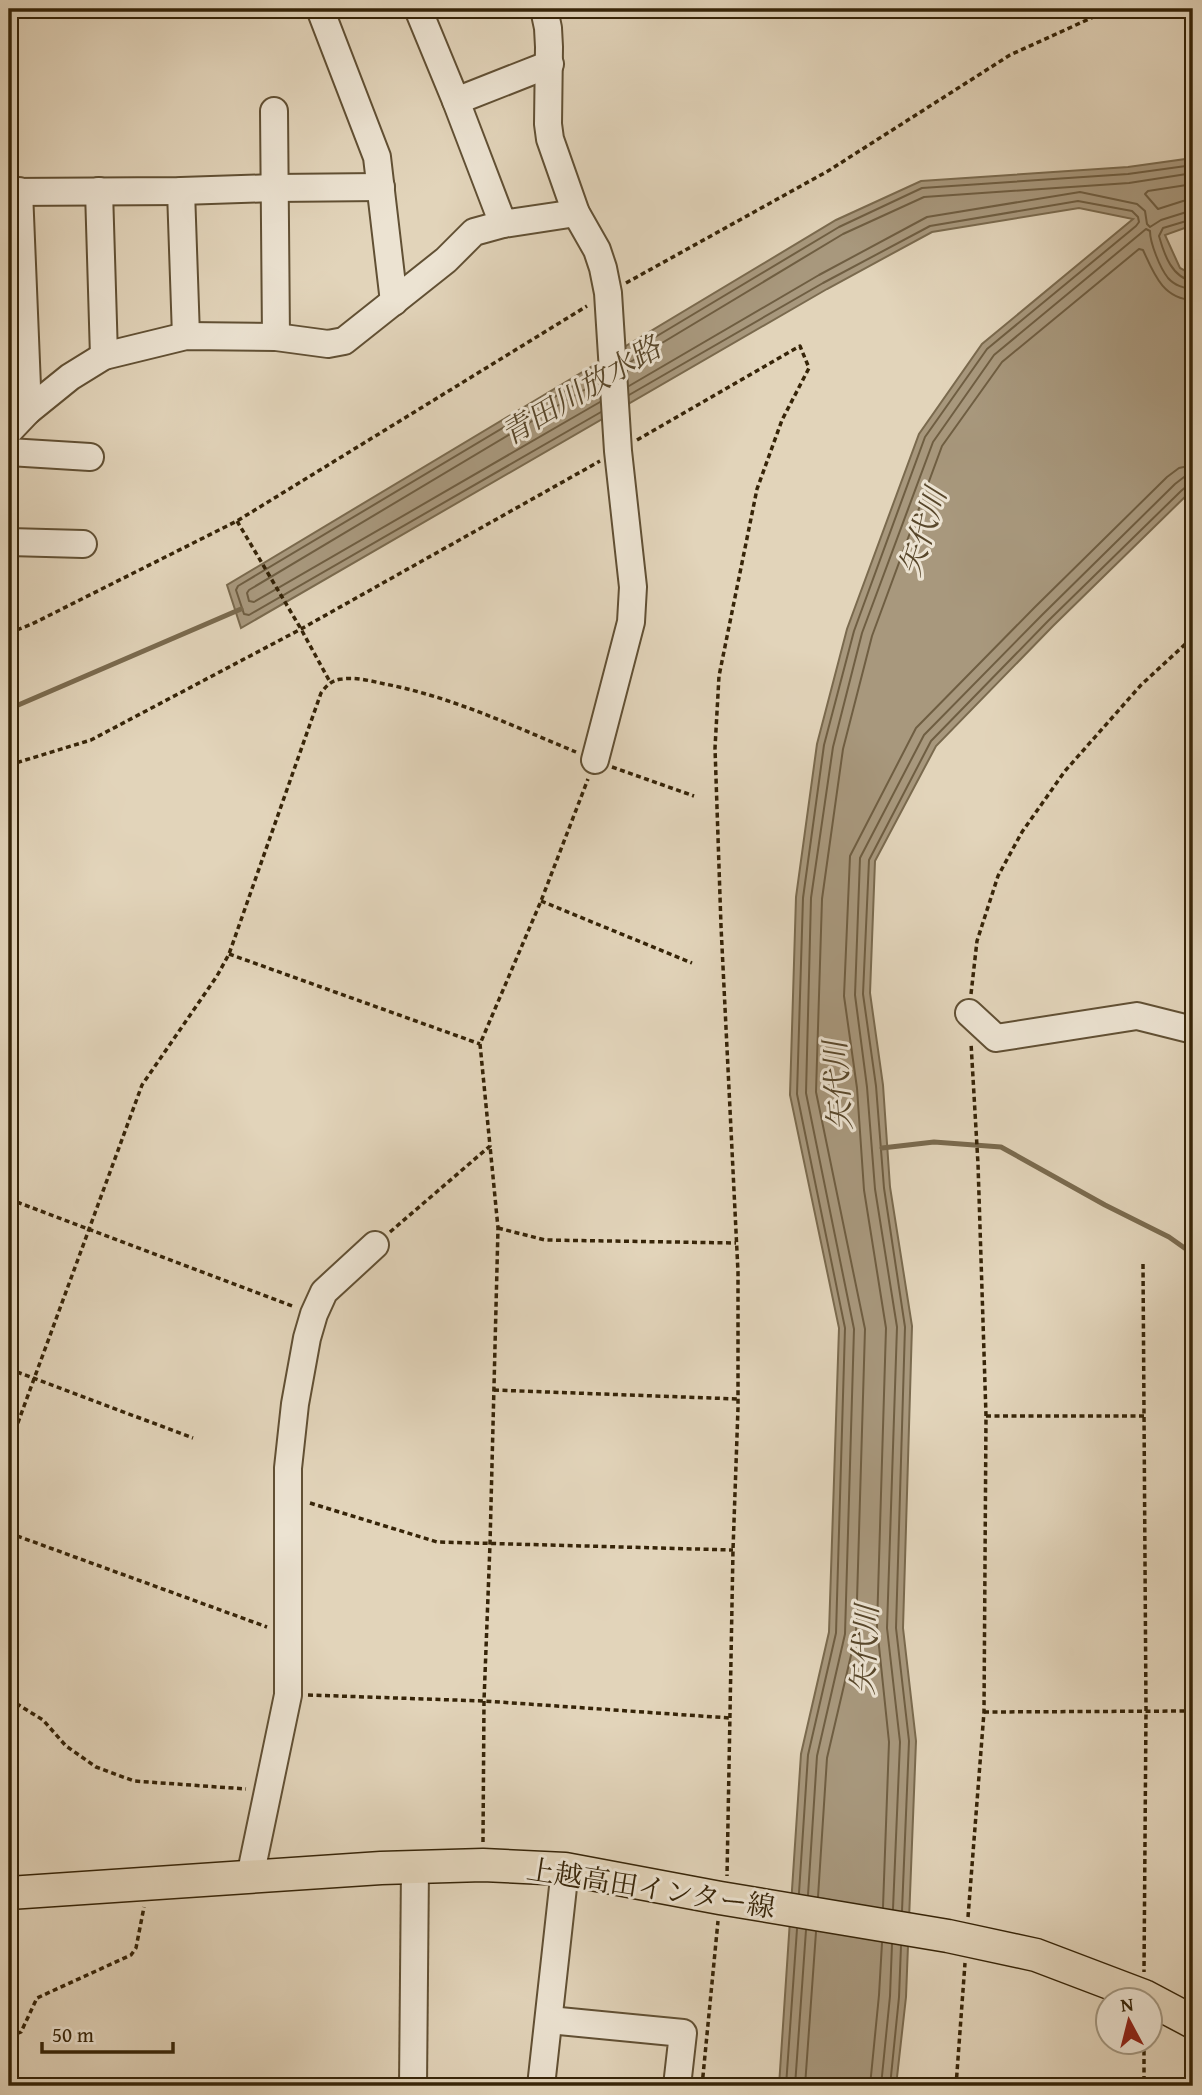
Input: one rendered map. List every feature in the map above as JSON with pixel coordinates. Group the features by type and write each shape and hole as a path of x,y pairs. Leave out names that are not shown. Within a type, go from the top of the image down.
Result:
{"main road":[{"name":"上越高田インター線","path":"9,1893 359,1869 483,1865 565,1869 723,1899 958,1938 1036,1955 1118,1986"},
{"name":"上越高田インター線","path":"1164,2006 1193,2021"}],"street":[{"path":"320,9 377,157 394,302"},
{"path":"418,9 503,224"},
{"path":"544,9 550,64 550,139 576,213 597,250 608,293 618,451 633,587 631,622 595,760"},
{"path":"456,101 550,64"},
{"path":"274,111 276,337"},
{"path":"28,411 14,192 381,187"},
{"path":"99,191 104,356"},
{"path":"181,191 186,336"},
{"path":"9,432 28,411 70,377 104,356 186,336 276,337 328,344 344,341 446,260 474,232 503,224 576,213"},
{"path":"9,452 90,457"},
{"path":"9,542 83,544"},
{"path":"969,1013 996,1038 1137,1016 1193,1030"},
{"path":"250,1877 288,1695 290,1439 307,1338 324,1292 375,1245"},
{"path":"413,2086 415,1867"},
{"path":"541,2086 565,1869"},
{"path":"549,2020 683,2033 677,2086"}],"path":[{"path":"9,632 32,624 237,521 608,293 828,171 1010,55 1111,9"},
{"path":"9,765 91,740 302,629 800,346 809,368 782,420 757,489 719,676 715,748 737,1242 738,1399 723,1899 702,2086"},
{"path":"237,521 302,629 330,682"},
{"path":"956,2086 958,1938 984,1712 986,1416 978,1164 969,1013 977,941 999,876 1022,832 1065,771 1141,685 1193,637"},
{"path":"9,1447 142,1085 217,976 229,954 321,692 330,682 342,678 362,679 418,691 462,705 595,760 694,796"},
{"path":"483,1865 484,1701 498,1228 480,1044 541,901 595,760"},
{"path":"541,901 692,963"},
{"path":"229,954 480,1044"},
{"path":"375,1245 490,1146"},
{"path":"9,1199 314,1314"},
{"path":"498,1228 545,1240 737,1242"},
{"path":"1143,1264 1146,1711 1144,1986"},
{"path":"9,1369 193,1438"},
{"path":"494,1390 738,1399"},
{"path":"986,1416 1144,1416"},
{"path":"288,1496 436,1542 733,1550"},
{"path":"9,1533 288,1635"},
{"path":"288,1695 484,1701 730,1718"},
{"path":"9,1699 43,1720 66,1746 96,1767 134,1781 268,1791"},
{"path":"984,1712 1193,1711"},
{"path":"9,2037 21,2032 37,1998 131,1955 136,1948 149,1884"},
{"path":"1144,2056 1144,2086"}],"water":[{"name":"矢代川","path":"1193,158 1193,225 1165,235 1180,268 1193,275 1193,489 1053,626 936,746 875,861 870,993 883,1085 890,1187 912,1326 903,1628 916,1741 906,1997 896,2086 779,2086 801,1754 829,1632 839,1328 790,1095 796,897 817,744 847,629 919,434 982,344 1133,219 1079,208 932,232 827,289 241,628 227,585 836,220 921,181 1128,167"}],"waterway":[{"name":"青田川放水路","path":"9,709 241,609"},
{"path":"882,1148 934,1142 1001,1147 1169,1237 1193,1254"}]}
